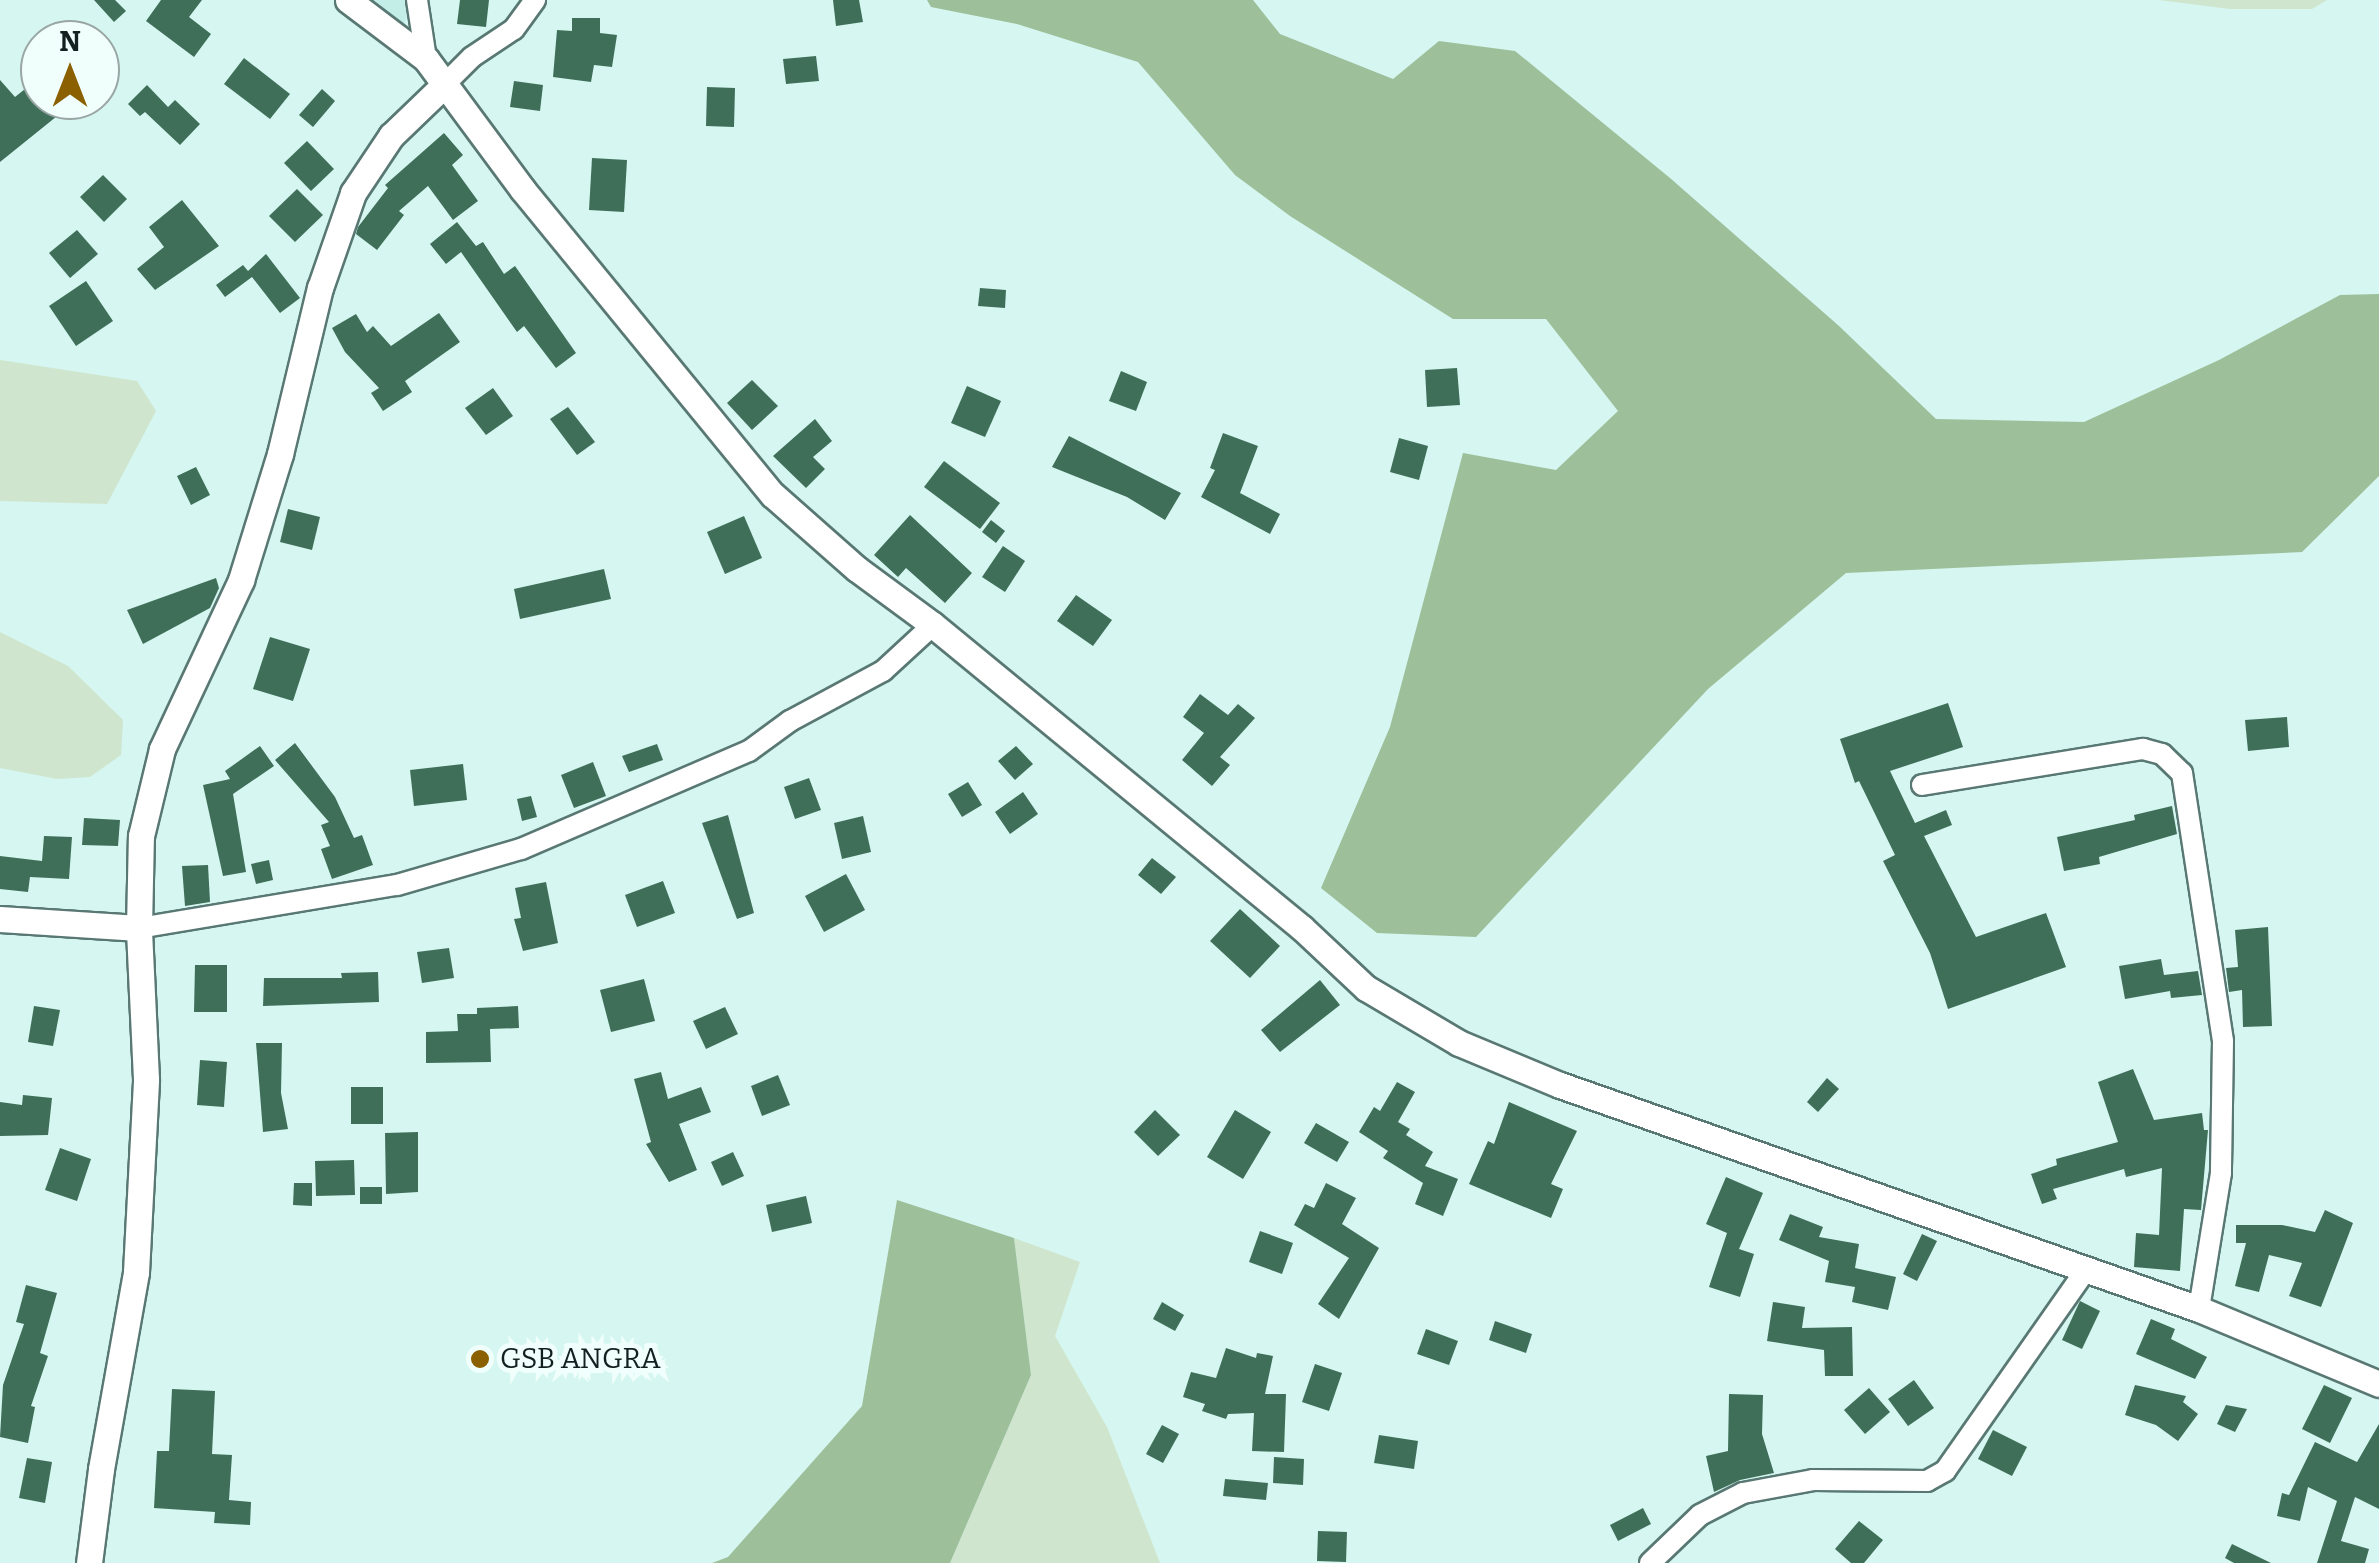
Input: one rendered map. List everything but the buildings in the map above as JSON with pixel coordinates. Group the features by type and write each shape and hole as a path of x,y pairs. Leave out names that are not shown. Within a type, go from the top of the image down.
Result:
{"street":[{"path":"348,0 426,60 523,190 773,495 858,569 934,626 1302,928 1366,988 1459,1043 1560,1085 2199,1309 2379,1384"},
{"path":"418,0 426,60"},
{"path":"89,1563 101,1468 136,1272 146,1078 139,928 141,836 162,749 242,580 280,454 320,288 353,193 391,136 472,58 514,28 536,0"},
{"path":"0,920 139,928 397,885 522,849 749,751 790,721 883,671 934,626"},
{"path":"1922,785 2142,749 2162,754 2182,773 2196,840 2223,1041 2221,1173 2199,1309"},
{"path":"1650,1563 1700,1515 1743,1493 1813,1480 1927,1482 1945,1471 2086,1268"}],"shaded area":[{"path":"370,0 411,0 412,1 404,24"},
{"path":"927,0 1253,0 1280,34 1393,79 1439,41 1515,51 1670,178 1839,326 1936,419 2084,422 2219,360 2340,295 2379,294 2379,476 2302,552 1846,573 1708,689 1476,937 1377,933 1321,888 1390,727 1463,453 1556,470 1618,411 1546,319 1453,319 1290,216 1235,175 1138,62 1017,24 931,7"},
{"path":"2159,0 2327,0 2312,9 2230,9"},
{"path":"0,360 137,381 156,411 107,504 0,501"},
{"path":"0,632 68,666 123,720 121,755 90,777 57,779 0,768"},
{"path":"897,1200 1014,1238 1031,1375 950,1563 712,1563 728,1557 862,1406"},
{"path":"1014,1238 1080,1262 1055,1336 1107,1427 1160,1563 950,1563 1031,1375"}],"place":[{"name":"GSB ANGRA","path":"480,1359"}]}
